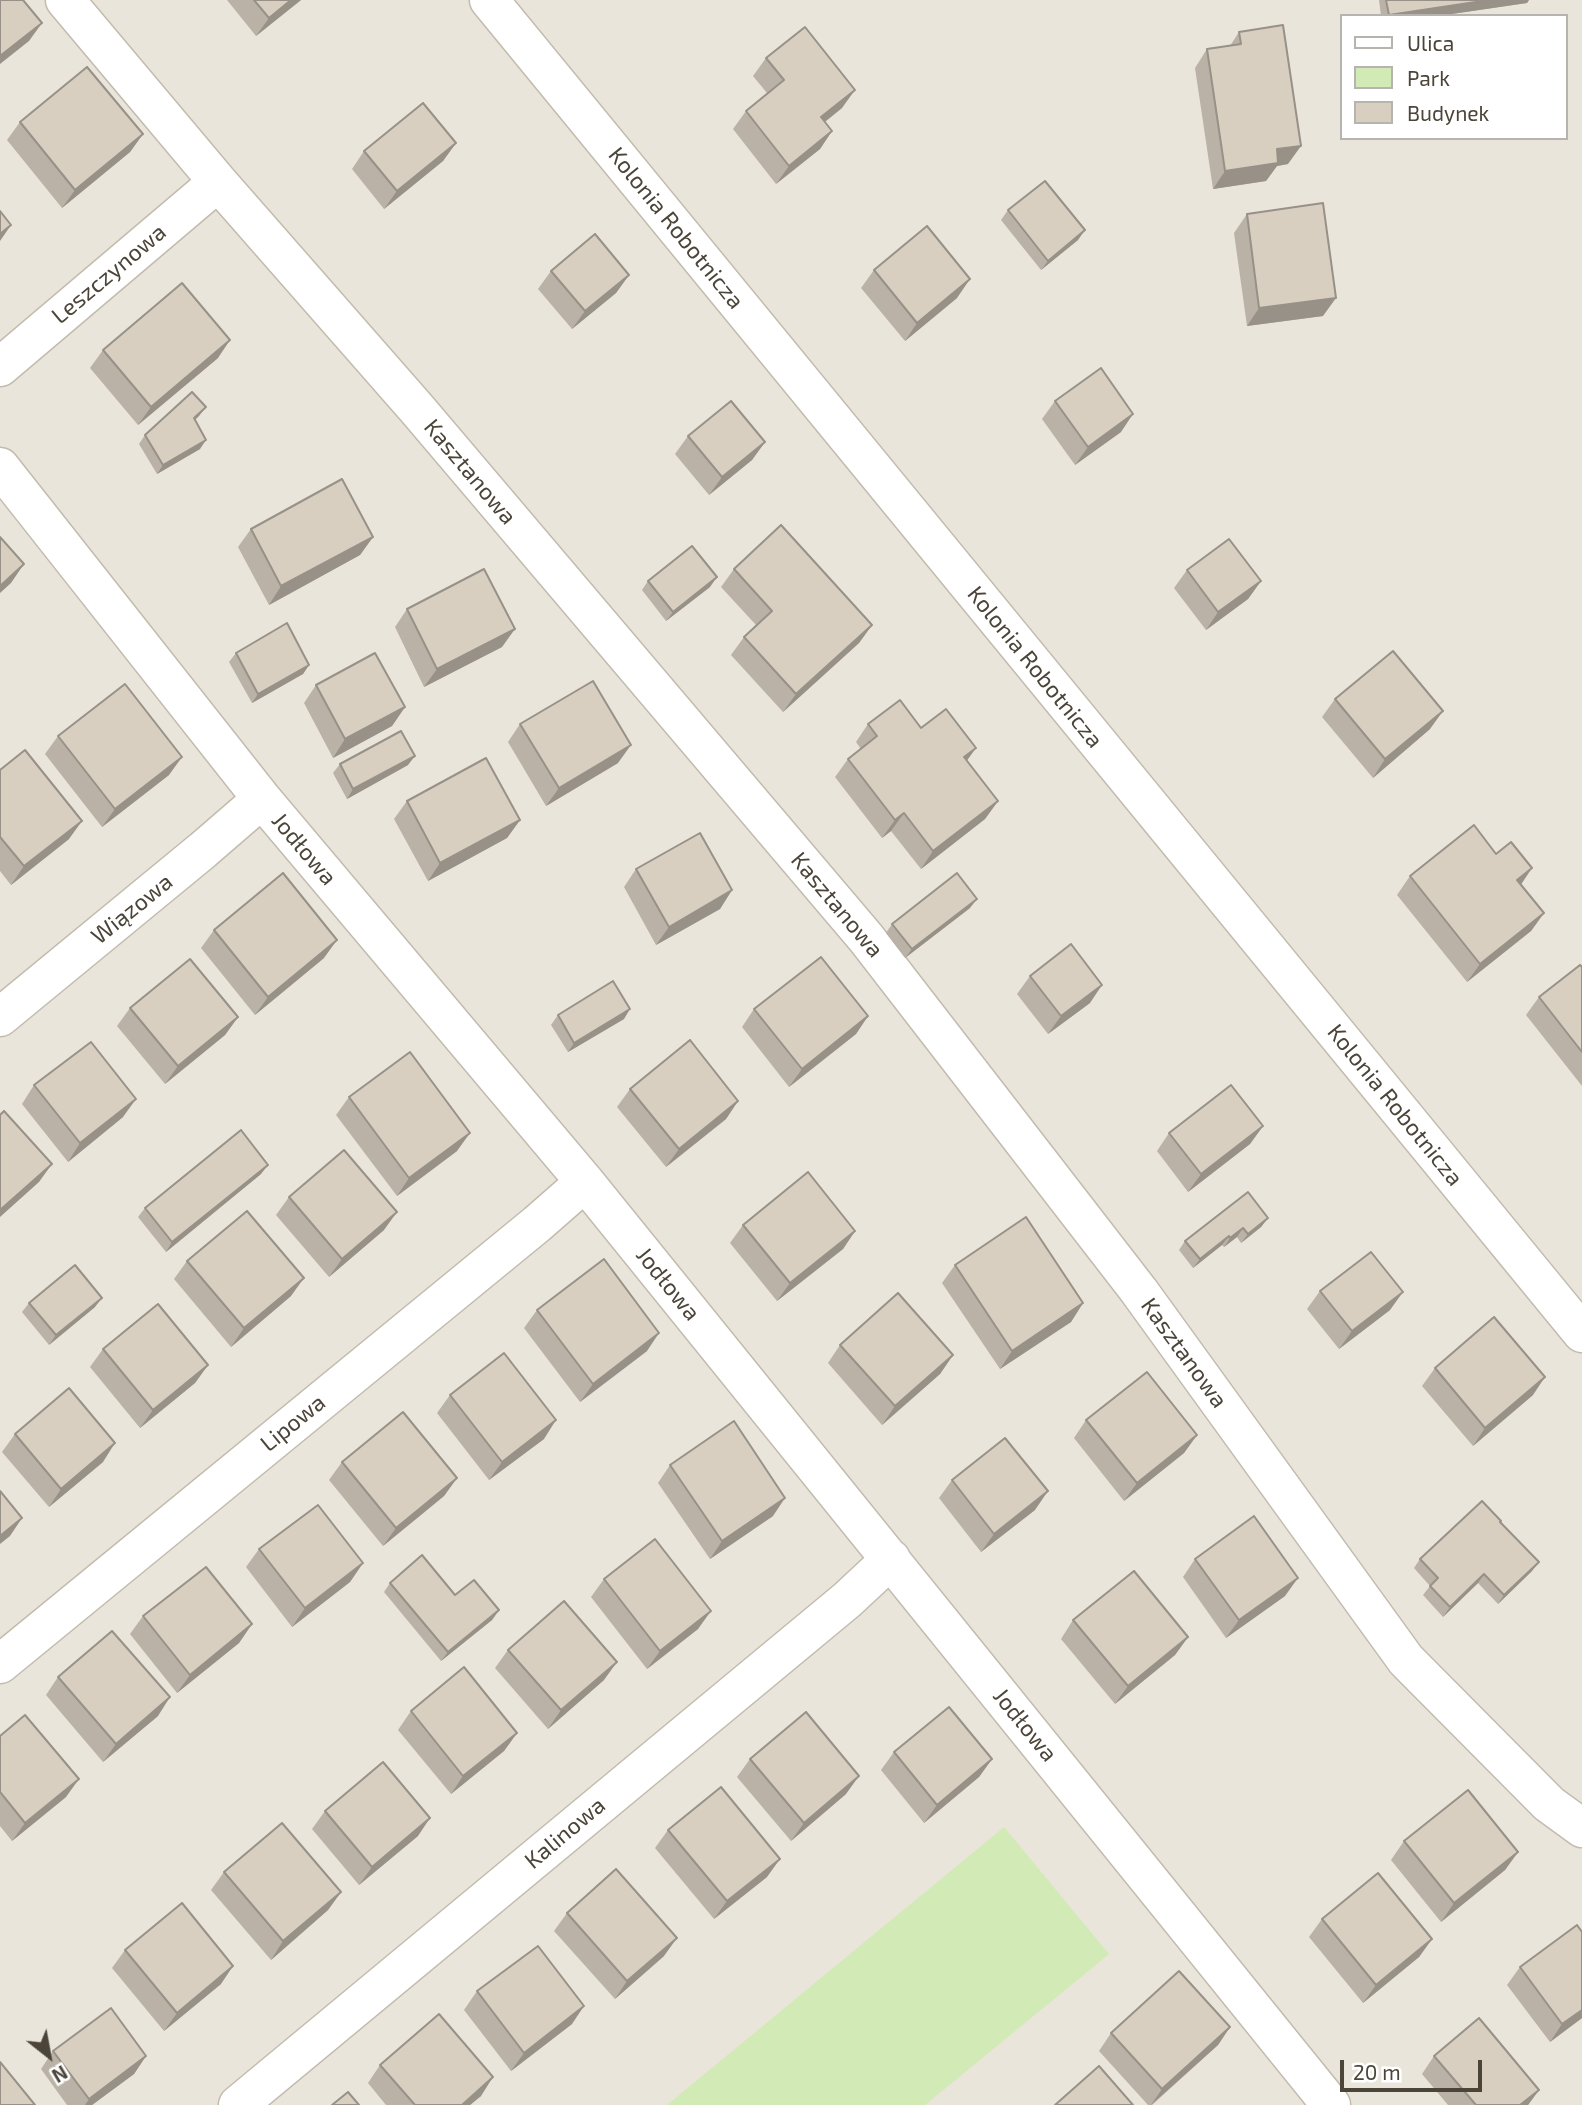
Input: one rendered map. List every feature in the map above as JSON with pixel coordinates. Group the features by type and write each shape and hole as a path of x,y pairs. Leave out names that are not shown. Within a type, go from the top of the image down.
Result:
{"street":[{"name":"Kasztanowa","path":"65,0 866,938 1139,1292 1406,1660 1549,1804 1582,1828"},
{"name":"Kolonia Robotnicza","path":"489,0 1582,1333"},
{"name":"Leszczynowa","path":"0,367 218,182"},
{"name":"Jodłowa","path":"0,467 262,799 585,1182 891,1559 1317,2100"},
{"name":"Wiązowa","path":"0,1017 262,799"},
{"name":"Lipowa","path":"0,1664 585,1182"},
{"name":"Kalinowa","path":"238,2105 847,1600 891,1559"}],"shaded area":[{"path":"0,0 1582,0 1582,2105 0,2105"}],"green space":[{"path":"1004,1827 1109,1954 925,2105 667,2105"}],"building":[{"path":"0,0 23,0 42,23 0,56"},
{"path":"254,0 291,0 269,18"},
{"path":"1386,0 1489,0 1396,14 1389,14"},
{"path":"1283,25 1301,146 1277,149 1278,163 1225,171 1207,49 1241,44 1239,32"},
{"path":"805,27 855,90 821,117 832,131 789,166 746,111 784,80 766,58"},
{"path":"87,67 143,134 75,190 20,122"},
{"path":"423,103 456,143 397,191 364,151"},
{"path":"1045,181 1085,230 1048,261 1008,210"},
{"path":"1323,203 1336,298 1259,308 1247,214"},
{"path":"0,211 11,225 0,234"},
{"path":"927,226 970,279 917,323 874,270"},
{"path":"595,234 629,275 585,311 551,271"},
{"path":"182,283 230,340 151,407 103,350"},
{"path":"1101,368 1133,414 1088,447 1055,401"},
{"path":"192,392 206,407 194,418 206,440 163,465 145,435"},
{"path":"731,401 765,442 722,477 688,436"},
{"path":"342,479 373,537 281,586 251,529"},
{"path":"781,525 872,625 796,694 744,637 772,611 734,569"},
{"path":"0,537 24,564 0,586"},
{"path":"1229,539 1261,581 1218,612 1187,570"},
{"path":"692,546 717,577 673,612 648,581"},
{"path":"484,569 515,629 437,669 407,609"},
{"path":"287,623 309,665 258,694 236,653"},
{"path":"1393,651 1443,711 1385,759 1335,699"},
{"path":"375,653 405,707 345,739 316,685"},
{"path":"593,681 631,745 559,788 520,724"},
{"path":"125,684 182,757 115,809 58,736"},
{"path":"900,700 921,728 946,709 976,748 964,757 998,801 933,851 904,813 895,820 848,759 877,736 868,724"},
{"path":"401,731 415,756 353,789 340,764"},
{"path":"25,750 82,821 24,866 0,837 0,770"},
{"path":"486,758 520,820 440,863 407,801"},
{"path":"1474,825 1496,854 1511,842 1532,868 1517,880 1544,913 1480,964 1410,876"},
{"path":"700,833 732,890 669,927 636,869"},
{"path":"283,873 337,940 268,997 214,930"},
{"path":"957,873 977,899 912,949 892,924"},
{"path":"1071,944 1102,985 1061,1016 1030,976"},
{"path":"821,957 868,1016 802,1069 754,1009"},
{"path":"190,959 238,1017 178,1066 130,1008"},
{"path":"1580,965 1582,967 1582,1052 1539,997"},
{"path":"613,981 630,1009 574,1043 558,1015"},
{"path":"690,1040 738,1101 679,1149 630,1089"},
{"path":"91,1042 136,1099 80,1143 34,1085"},
{"path":"410,1052 470,1133 409,1178 349,1097"},
{"path":"1231,1085 1263,1126 1201,1174 1169,1133"},
{"path":"4,1111 52,1164 0,1210 0,1115"},
{"path":"241,1130 268,1165 172,1242 145,1208"},
{"path":"344,1150 397,1212 342,1259 289,1197"},
{"path":"808,1172 855,1231 790,1283 743,1225"},
{"path":"1248,1192 1268,1218 1248,1234 1243,1228 1230,1238 1229,1236 1200,1259 1185,1241"},
{"path":"247,1211 304,1278 244,1328 187,1261"},
{"path":"1026,1217 1083,1303 1012,1351 955,1265"},
{"path":"1371,1252 1403,1292 1352,1331 1320,1291"},
{"path":"604,1259 659,1333 593,1384 537,1310"},
{"path":"75,1265 102,1298 56,1335 29,1303"},
{"path":"898,1293 953,1355 895,1406 840,1345"},
{"path":"158,1304 208,1365 153,1410 103,1349"},
{"path":"1494,1317 1545,1377 1485,1428 1435,1368"},
{"path":"504,1353 556,1420 502,1462 450,1395"},
{"path":"1147,1372 1197,1435 1137,1483 1086,1420"},
{"path":"69,1388 115,1443 61,1489 15,1434"},
{"path":"403,1412 457,1478 396,1528 342,1462"},
{"path":"734,1421 785,1498 722,1541 670,1465"},
{"path":"1005,1438 1048,1491 994,1534 952,1480"},
{"path":"0,1491 22,1518 0,1536"},
{"path":"1482,1501 1539,1562 1504,1595 1484,1574 1450,1607 1430,1586 1438,1578 1420,1559"},
{"path":"318,1505 363,1563 305,1608 259,1549"},
{"path":"1254,1516 1298,1578 1239,1620 1195,1559"},
{"path":"655,1539 711,1611 660,1651 604,1579"},
{"path":"422,1555 455,1595 474,1580 499,1610 448,1652 390,1583"},
{"path":"206,1567 252,1624 190,1675 143,1616"},
{"path":"1134,1571 1188,1637 1128,1686 1073,1620"},
{"path":"564,1601 617,1662 561,1710 508,1650"},
{"path":"112,1631 170,1697 116,1744 58,1677"},
{"path":"464,1667 517,1733 463,1776 411,1711"},
{"path":"949,1707 992,1759 937,1805 894,1752"},
{"path":"806,1712 859,1776 804,1823 750,1759"},
{"path":"25,1715 79,1779 25,1823 0,1792 0,1736"},
{"path":"383,1762 430,1818 372,1867 325,1811"},
{"path":"721,1787 780,1859 727,1901 668,1830"},
{"path":"1468,1790 1518,1852 1454,1903 1404,1841"},
{"path":"282,1823 341,1892 283,1941 224,1872"},
{"path":"616,1869 677,1938 627,1981 567,1913"},
{"path":"1378,1873 1432,1939 1376,1985 1322,1919"},
{"path":"182,1903 233,1966 177,2013 125,1950"},
{"path":"1577,1925 1582,1932 1582,2010 1562,2024 1520,1967"},
{"path":"538,1946 584,2006 524,2053 477,1991"},
{"path":"1179,1971 1230,2027 1162,2089 1111,2033"},
{"path":"111,2008 146,2056 89,2099 53,2051"},
{"path":"439,2014 493,2077 462,2105 415,2105 380,2065"},
{"path":"1479,2018 1539,2090 1520,2105 1476,2105 1434,2056"},
{"path":"0,2062 35,2105 0,2105"},
{"path":"1099,2066 1133,2105 1055,2105"},
{"path":"348,2092 359,2105 332,2105"}]}
